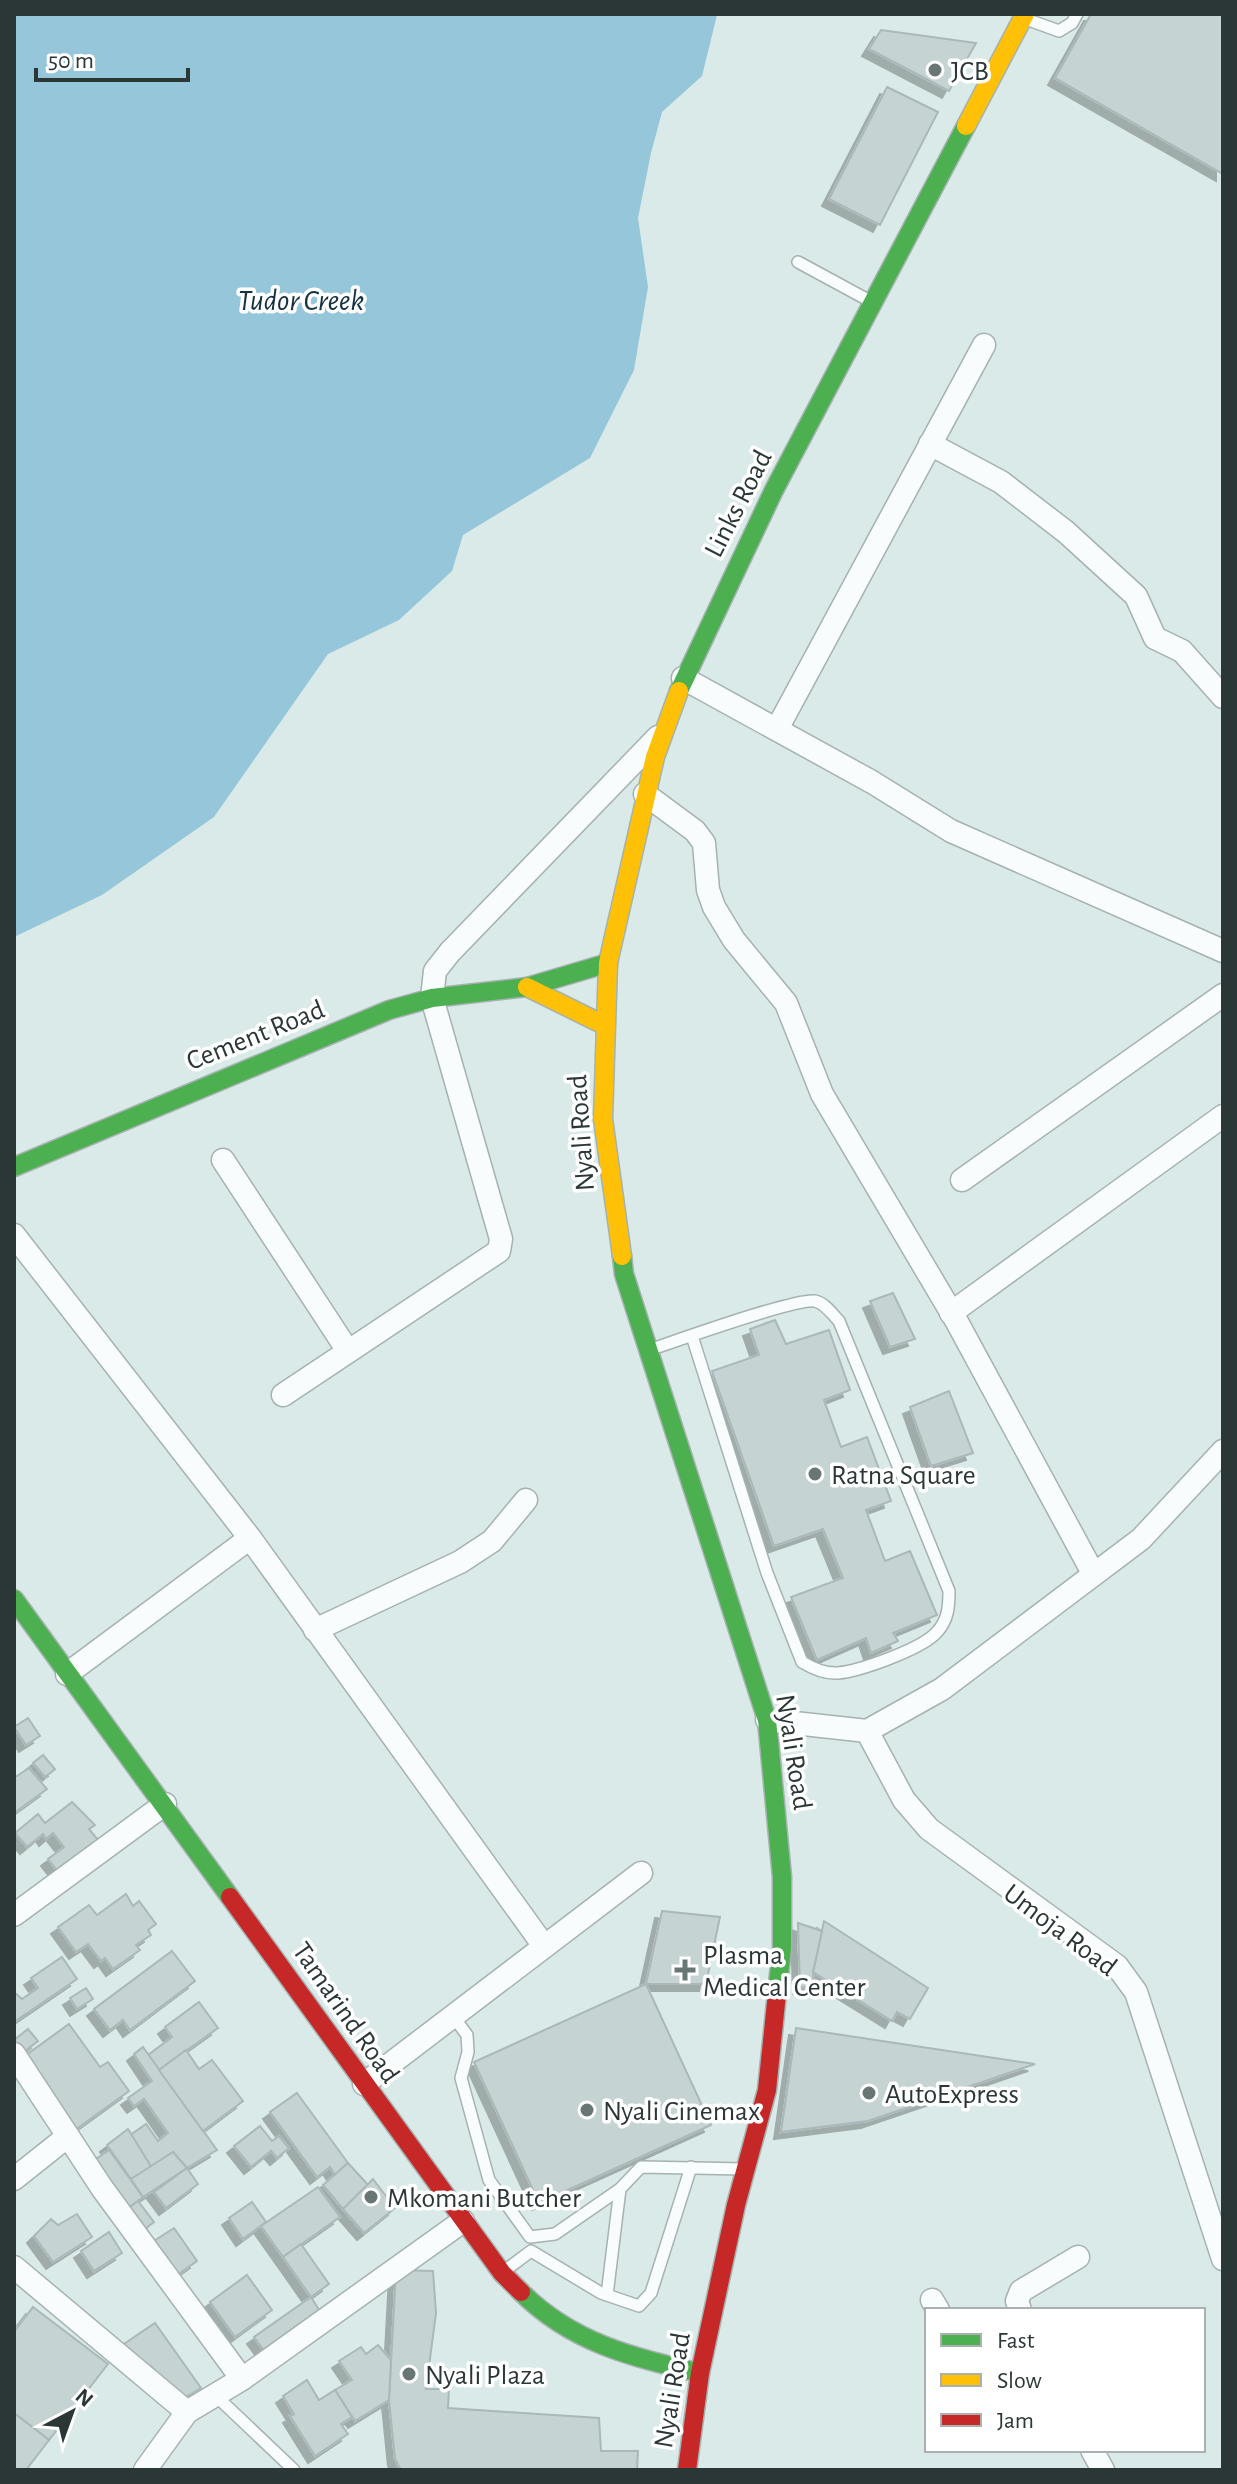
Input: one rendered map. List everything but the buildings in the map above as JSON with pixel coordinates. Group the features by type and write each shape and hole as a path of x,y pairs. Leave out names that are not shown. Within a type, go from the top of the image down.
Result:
{"main road":[{"name":"Links Road","path":"603,1055 608,963 645,794 683,678 739,559 1024,16"},
{"name":"Cement Road","path":"14,1167 338,1030 432,998 527,987 608,963"},
{"path":"527,987 604,1025"},
{"name":"Nyali Road","path":"603,1055 603,1119 624,1274 767,1720 782,1877 782,1948 767,2090 700,2373 687,2470"},
{"name":"Tamarind Road","path":"14,1599 502,2273 538,2309 565,2329 642,2359 700,2373"}],"street":[{"path":"777,729 984,345"},
{"path":"930,444 1001,482 1066,532 1136,596 1155,638 1182,651 1223,697"},
{"path":"683,678 872,782 951,831 1223,951"},
{"path":"283,1395 490,1260 501,1245 432,998 435,971 664,732"},
{"path":"645,794 695,831 704,843 708,890 714,907 734,940 786,1003 822,1094 951,1313 1093,1573"},
{"path":"962,1180 1223,995"},
{"path":"951,1313 1223,1116"},
{"path":"223,1160 348,1351"},
{"path":"14,1235 250,1538 544,1946"},
{"path":"767,1720 867,1731 942,1689 1150,1529 1223,1451"},
{"path":"315,1630 460,1562 492,1541 526,1500"},
{"path":"67,1674 250,1538"},
{"name":"Umoja Road","path":"867,1731 904,1800 929,1829 1117,1966 1136,1992 1223,2259"},
{"path":"14,1915 165,1804"},
{"path":"364,2084 641,1873"},
{"path":"14,2054 68,2136 242,2379"},
{"path":"14,2179 68,2136"},
{"path":"145,2470 187,2412 242,2379 463,2221"},
{"path":"1019,2308 1017,2301 1021,2291 1078,2257"},
{"path":"17,2276 187,2412"},
{"path":"1093,2452 1103,2470"}],"lane":[{"path":"1024,16 1059,31 1072,23 1077,14"},
{"path":"798,262 874,304"},
{"path":"648,1350 692,1336 815,1301 826,1306 839,1321 949,1591 949,1614 936,1634 887,1659 837,1673 815,1670 802,1662 767,1573 692,1336"},
{"path":"453,2016 467,2035 468,2052 461,2078 489,2180 530,2237 531,2251"},
{"path":"530,2237 555,2234 620,2189 641,2167 746,2169"},
{"path":"531,2251 607,2295 639,2306 651,2293 691,2167"},
{"path":"607,2295 620,2189"},
{"path":"502,2273 531,2251"},
{"path":"215,2395 294,2470"}],"water":[{"name":"Tudor Creek","path":"14,14 717,15 702,76 662,112 638,218 648,287 634,370 590,458 463,535 452,571 399,620 328,654 214,817 102,895 14,937"}],"traffic: fast":[{"path":"679,691 774,490 966,126"},
{"path":"14,1167 389,1010 432,998 527,987 608,963"},
{"path":"622,1256 624,1274 767,1720 782,1877 782,1948 777,1993"},
{"path":"14,1599 230,1897"},
{"path":"521,2292 561,2324 604,2346 700,2373"}],"traffic: slow":[{"path":"966,126 1025,14"},
{"path":"622,1256 603,1119 608,963 655,757 679,691"},
{"path":"527,987 604,1025"}],"traffic: jam":[{"path":"230,1897 502,2273 521,2292"},
{"path":"687,2470 700,2373 736,2205 767,2090 777,1993"}],"place":[{"name":"JCB","path":"935,70"},
{"name":"Ratna Square","path":"815,1474"},
{"name":"Plasma Medical Center","path":"685,1970"},
{"name":"AutoExpress","path":"869,2093"},
{"name":"Nyali Cinemax","path":"587,2110"},
{"name":"Mkomani Butcher","path":"371,2197"},
{"name":"Nyali Plaza","path":"409,2374"}]}
